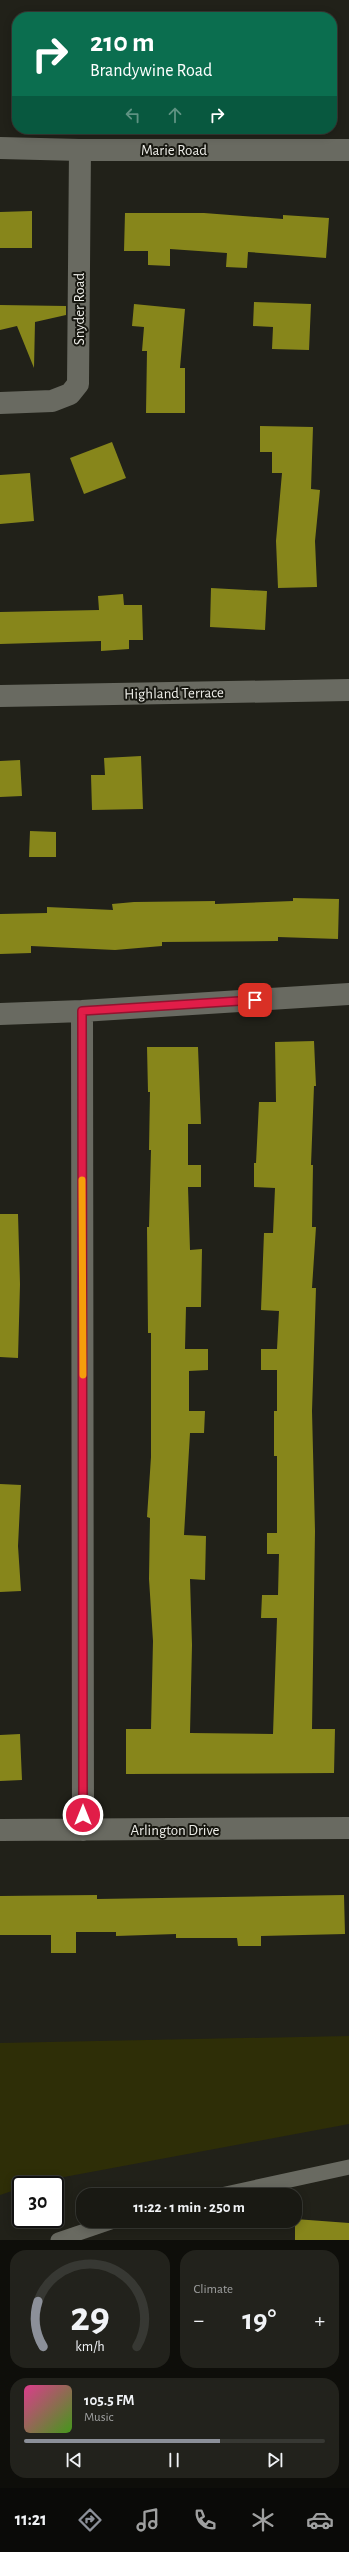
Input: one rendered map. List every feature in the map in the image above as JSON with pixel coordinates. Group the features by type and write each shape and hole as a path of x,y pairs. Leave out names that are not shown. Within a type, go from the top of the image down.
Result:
{"street":[{"name":"Marie Road","path":"0,148 80,150 349,150"},
{"name":"Snyder Road","path":"0,404 52,401 70,394 78,384 80,150"},
{"name":"Highland Terrace","path":"0,696 349,690"},
{"path":"0,1014 82,1011 349,994"},
{"path":"82,1011 83,1830"},
{"name":"Arlington Drive","path":"0,1830 349,1828"}],"lane":[{"path":"253,2188 349,2167"},
{"path":"58,2240 93,2228"}],"shaded area":[{"path":"349,2036 349,2124 64,2177 12,2176 12,2191 0,2195 0,2043"}],"building":[{"path":"32,211 32,248 0,248 0,212"},
{"path":"125,213 204,213 283,219 283,215 329,218 326,258 248,252 247,268 226,267 227,253 170,249 170,266 148,265 148,251 124,251"},
{"path":"254,302 311,304 309,350 272,349 273,327 253,326"},
{"path":"134,304 185,309 180,368 185,368 185,413 146,413 147,351 142,351 144,327 132,326"},
{"path":"0,305 66,306 66,315 35,322 34,368 17,326 0,330"},
{"path":"260,426 313,427 311,489 320,490 315,541 317,587 278,588 276,541 282,473 272,473 272,452 260,452"},
{"path":"112,442 126,478 84,494 70,458"},
{"path":"30,473 34,521 0,524 0,475"},
{"path":"211,588 267,591 265,630 210,627"},
{"path":"123,594 124,605 142,605 143,640 129,640 129,649 101,651 101,641 0,644 0,612 99,610 98,596"},
{"path":"141,756 143,809 92,810 91,775 105,775 104,758"},
{"path":"20,760 22,796 0,797 0,761"},
{"path":"30,831 56,832 56,857 29,857"},
{"path":"293,898 339,899 338,939 278,937 278,941 162,942 162,946 115,950 31,946 31,953 0,954 0,914 47,913 47,907 113,910 112,904 134,902 215,901 215,904 293,901"},
{"path":"314,1041 316,1086 314,1086 311,1165 313,1165 312,1227 316,1227 312,1288 316,1288 312,1411 315,1531 312,1729 335,1729 334,1773 126,1774 126,1729 151,1729 153,1641 149,1579 150,1518 147,1517 151,1457 151,1333 148,1333 147,1227 149,1227 151,1150 149,1150 150,1092 148,1092 147,1047 198,1047 201,1124 188,1124 188,1165 201,1165 201,1187 188,1187 190,1250 202,1249 201,1307 186,1307 185,1349 208,1349 208,1370 189,1371 189,1411 205,1411 204,1433 190,1433 184,1535 206,1536 205,1580 190,1579 192,1645 190,1733 273,1734 277,1618 261,1618 262,1595 278,1595 279,1554 267,1554 267,1533 277,1533 277,1456 274,1456 274,1411 277,1411 277,1370 261,1370 261,1349 277,1349 279,1311 261,1310 264,1233 273,1233 275,1188 254,1187 254,1163 256,1163 259,1102 276,1102 275,1042"},
{"path":"0,1214 18,1214 20,1284 18,1358 0,1357"},
{"path":"0,1484 21,1485 18,1546 21,1591 0,1592"},
{"path":"20,1734 22,1780 0,1781 0,1735"},
{"path":"97,1895 97,1899 344,1895 345,1934 261,1936 261,1946 238,1946 237,1938 176,1938 176,1934 116,1936 116,1932 76,1932 76,1953 51,1953 51,1935 0,1935 0,1896"},
{"path":"302,2220 349,2223 349,2240 295,2240 295,2228 302,2228"}],"slow traffic":[{"path":"82,1180 83,1375"}],"route":[{"path":"83,1815 84,1558 82,1011 255,1000"}]}
